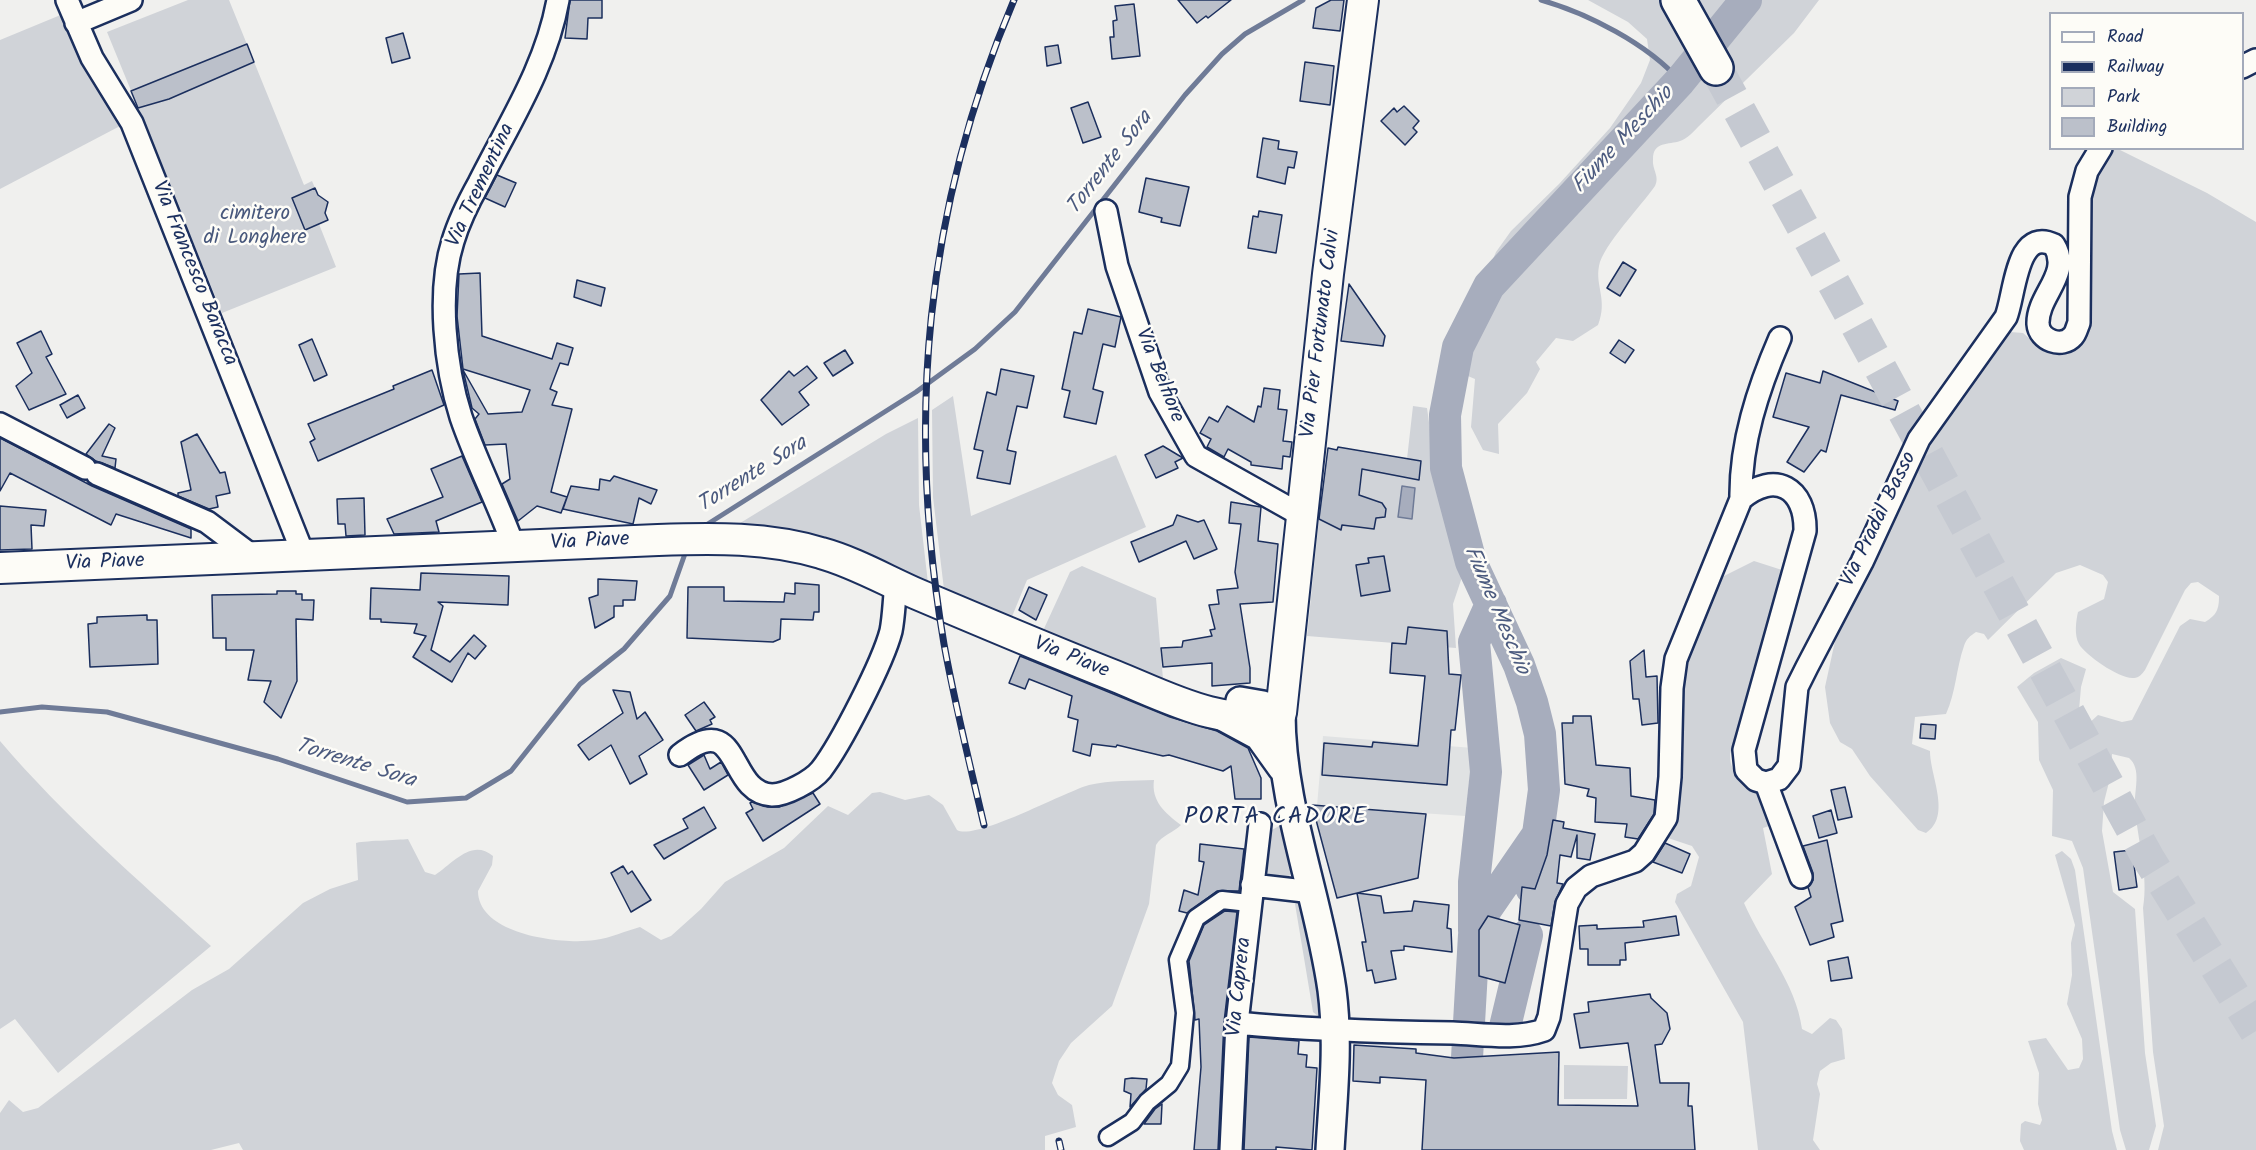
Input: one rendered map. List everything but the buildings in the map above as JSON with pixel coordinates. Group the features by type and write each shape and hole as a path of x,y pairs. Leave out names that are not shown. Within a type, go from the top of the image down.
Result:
{"main road":[{"name":"Via Pier Fortunato Calvi","path":"1281,712 1283,669 1363,0"},
{"path":"1678,0 1712,61"},
{"name":"Via Piave","path":"0,568 658,540 719,538 768,542 822,553 1152,691 1229,707 1261,718 1281,712"},
{"path":"1229,707 1267,694 1275,687 1283,669"}],"street":[{"name":"Via Francesco Baracca","path":"67,0 92,58 132,123 304,556"},
{"path":"76,22 131,0"},
{"name":"Via Trementina","path":"514,547 461,416 452,378 446,332 446,275 453,241 478,185 529,88 545,49 558,0"},
{"name":"Via Pradàl Basso","path":"1766,783 1779,779 1789,766 1797,687 1862,562 1919,439 2006,317 2013,302 2019,265 2025,250 2037,241 2046,241 2054,245 2060,262 2058,274 2040,313 2038,326 2043,337 2052,341 2063,342 2074,336 2079,323 2080,197 2087,171 2100,150"},
{"name":"Via Belfiore","path":"1106,211 1117,266 1160,392 1166,407 1196,456 1301,515"},
{"path":"1237,1023 1460,1034 1531,1034 1544,1030 1549,1017 1567,904 1576,888 1591,876 1635,861 1644,854 1666,818 1670,777 1672,688 1676,658 1741,499 1741,482 1758,391 1780,338"},
{"path":"0,424 91,471 207,522 255,558"},
{"path":"1741,499 1752,489 1769,484 1786,487 1799,499 1805,514 1805,531 1744,750 1746,770 1756,780 1766,783 1801,877"},
{"path":"680,755 696,742 714,740 725,746 747,784 756,792 774,795 807,781 820,771 884,651 891,630 896,585"},
{"path":"1229,707 1272,750 1285,774"},
{"path":"1281,712 1285,774 1313,892 1332,990 1336,1029 1330,1150"},
{"name":"Via Caprera","path":"1231,1150 1237,1023 1250,894 1260,824"},
{"path":"1108,1137 1132,1122 1138,1111 1169,1084 1180,1065 1185,1013 1178,960 1196,918 1222,900 1250,894 1313,892"}],"shaded area":[{"path":"1323,736 1473,748 1465,816 1317,806"}],"green space":[{"name":"cimitero di Longhere","path":"188,0 229,0 304,185 312,181 318,195 328,202 325,213 328,220 319,224 336,267 222,313 107,32"},
{"path":"1588,0 1661,0 1669,14 1680,0 1819,0 1794,33 1690,135 1683,140 1659,146 1656,149 1653,159 1657,179 1655,186 1615,236 1599,266 1602,308 1598,325 1573,341 1556,338 1536,362 1540,369 1527,393 1498,424 1499,454 1483,450 1471,427 1475,379 1456,371 1476,299 1496,252 1511,231 1559,184 1610,128 1641,83 1650,60 1647,39 1628,22"},
{"path":"63,14 80,55 122,125 0,189 0,40"},
{"path":"2097,150 2120,150 2207,193 2256,222 2256,1150 2158,1150 2164,1126 2153,1052 2143,908 2145,882 2135,806 2136,774 2129,758 2112,754 2102,831 2113,892 2135,909 2145,1053 2156,1126 2149,1150 2126,1150 2120,1130 2083,868 2072,841 2052,836 2053,790 2039,760 2038,722 2017,687 2034,673 2061,658 2086,669 2081,687 2078,722 2087,725 2098,715 2122,722 2132,720 2180,626 2190,619 2205,622 2212,617 2218,605 2219,596 2198,582 2191,583 2185,590 2145,670 2136,678 2128,678 2104,666 2088,654 2077,640 2078,612 2104,599 2108,582 2103,575 2080,565 2056,573 1988,640 1984,634 1976,632 1972,635 1964,646 1946,714 1915,717 1912,744 1930,751 1938,795 1938,817 1934,826 1926,833 1918,830 1870,776 1852,749 1840,742 1830,723 1825,687 1837,632 1910,484 1921,449 1998,331 2023,333 2037,345 2046,348 2074,345 2083,228"},
{"path":"953,396 971,516 1116,455 1146,527 1027,580 1011,619 945,598 933,497 932,410"},
{"path":"1413,406 1427,408 1444,512 1464,571 1453,604 1456,648 1307,636 1319,519 1341,529 1342,525 1374,529 1376,518 1385,515 1386,509 1380,503 1359,501 1363,464 1377,467 1378,472 1419,480 1407,459"},
{"path":"918,418 919,505 929,592 732,528 886,434"},
{"path":"1754,561 1782,570 1730,754 1732,768 1755,785 1772,825 1763,828 1772,874 1744,903 1786,980 1799,1012 1802,1029 1812,1034 1830,1018 1836,1020 1842,1029 1845,1059 1831,1063 1820,1071 1817,1084 1820,1094 1813,1140 1820,1150 1758,1150 1743,1022 1675,902 1677,894 1691,886 1699,857 1692,846 1665,837 1677,683 1720,578"},
{"path":"1082,566 1156,598 1163,679 1042,633 1070,572"},
{"path":"0,741 24,769 76,821 211,946 58,1073 15,1019 0,1029"},
{"path":"1154,780 1155,794 1160,806 1181,825 1156,845 1149,904 1112,1006 1071,1043 1059,1061 1052,1083 1058,1095 1072,1105 1076,1127 1045,1136 1045,1150 243,1150 239,1143 211,1150 0,1150 0,1113 9,1100 23,1112 38,1108 192,990 229,969 303,903 330,889 358,880 356,843 408,839 425,872 435,875 463,854 470,851 485,851 493,856 492,865 478,891 482,906 492,918 524,934 563,941 581,941 607,938 640,927 661,940 671,936 701,909 725,882 784,848 828,806 848,815 872,793 880,792 905,800 929,795 943,805 957,830 967,832 982,829 1089,785 1113,781"},
{"path":"1279,826 1284,830 1294,871 1287,878 1264,874 1270,831"},
{"path":"2062,851 2071,859 2075,870 2112,1131 2117,1150 2024,1150 2020,1141 2021,1124 2025,1121 2040,1125 2042,1120 2038,1104 2039,1073 2028,1041 2046,1038 2068,1070 2079,1068 2083,1059 2082,1039 2067,1004 2072,975 2071,943 2075,925 2055,855"},
{"path":"1302,902 1319,969 1321,1016 1319,1017 1313,1012 1295,904"},
{"path":"1564,1065 1628,1066 1627,1099 1564,1099"}],"water":[{"path":"1402,486 1415,488 1412,519 1398,517"}],"waterway":[{"name":"Torrente Sora","path":"703,527 916,392 975,349 1015,312 1185,95 1222,54 1245,34 1303,0"},
{"name":"Torrente Sora","path":"1541,0 1578,13 1616,32 1667,67 1680,81"},
{"name":"Fiume Meschio","path":"1467,1058 1474,935 1485,911 1538,834 1544,790 1540,734 1532,702 1519,665 1471,562 1446,468 1445,415 1458,347 1489,286 1680,81 1746,0"},
{"name":"Torrente Sora","path":"0,712 42,707 107,712 278,759 407,802 466,798 511,771 580,684 624,649 670,596 687,548"},
{"path":"1474,931 1474,882 1486,772 1474,642 1491,604"},
{"path":"1531,888 1538,838"},
{"path":"1504,1031 1527,935"}],"tunnel":[{"path":"1716,68 2148,858 2256,1031"}],"railway":[{"path":"984,825 948,667 932,561 926,479 926,397 931,317 943,237 960,157 984,79 1014,0"},
{"path":"1059,1141 1061,1150"}],"district":[{"name":"PORTA CADORE","path":"1276,819"}]}
